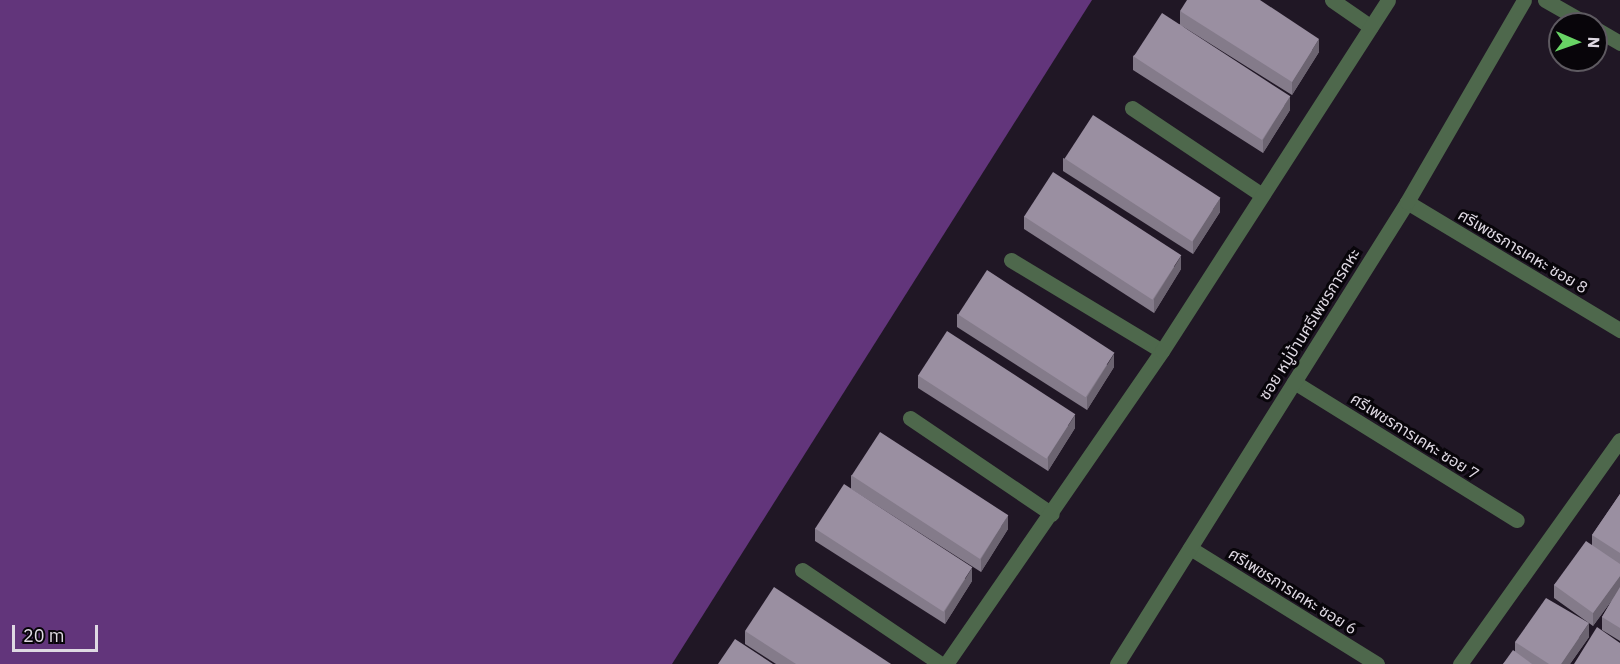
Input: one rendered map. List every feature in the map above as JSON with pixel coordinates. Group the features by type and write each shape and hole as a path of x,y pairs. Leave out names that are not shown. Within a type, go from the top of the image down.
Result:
{"street":[{"path":"1332,0 1371,27"},
{"path":"946,664 1052,514 1162,351 1388,0"},
{"name":"ซอย หมู่บ้านศรีเพชรการคหะ","path":"1117,664 1407,202 1524,0"},
{"path":"1545,0 1566,12"},
{"path":"1132,108 1262,195"},
{"name":"ศรีเพชรการเคหะ ซอย 8","path":"1407,202 1620,330"},
{"path":"1011,260 1162,351"},
{"name":"ศรีเพชรการเคหะ ซอย 7","path":"1294,382 1517,520"},
{"path":"910,418 1052,514"},
{"path":"1460,664 1620,440"},
{"name":"ศรีเพชรการเคหะ ซอย 6","path":"1190,548 1377,664"},
{"path":"802,570 940,664"}],"shaded area":[{"path":"0,0 1092,0 672,664 0,664"}],"building":[{"path":"1187,0 1260,0 1319,39 1292,82 1180,11"},
{"path":"1162,13 1290,96 1262,140 1134,57"},
{"path":"1093,115 1220,198 1192,241 1065,159"},
{"path":"1053,172 1181,255 1152,300 1024,216"},
{"path":"987,270 1114,353 1086,397 958,314"},
{"path":"947,331 1075,414 1046,459 918,375"},
{"path":"880,432 1008,515 980,559 852,476"},
{"path":"844,484 972,567 943,612 815,528"},
{"path":"1620,494 1620,553 1592,535"},
{"path":"1586,541 1620,564 1620,576 1593,613 1554,585"},
{"path":"774,587 891,664 796,664 745,631"},
{"path":"1620,587 1620,628 1602,617"},
{"path":"1546,598 1589,623 1561,664 1549,664 1515,642"},
{"path":"1597,627 1620,643 1620,664 1574,664"},
{"path":"735,639 773,664 718,664"},
{"path":"1513,650 1532,664 1503,664"}]}
